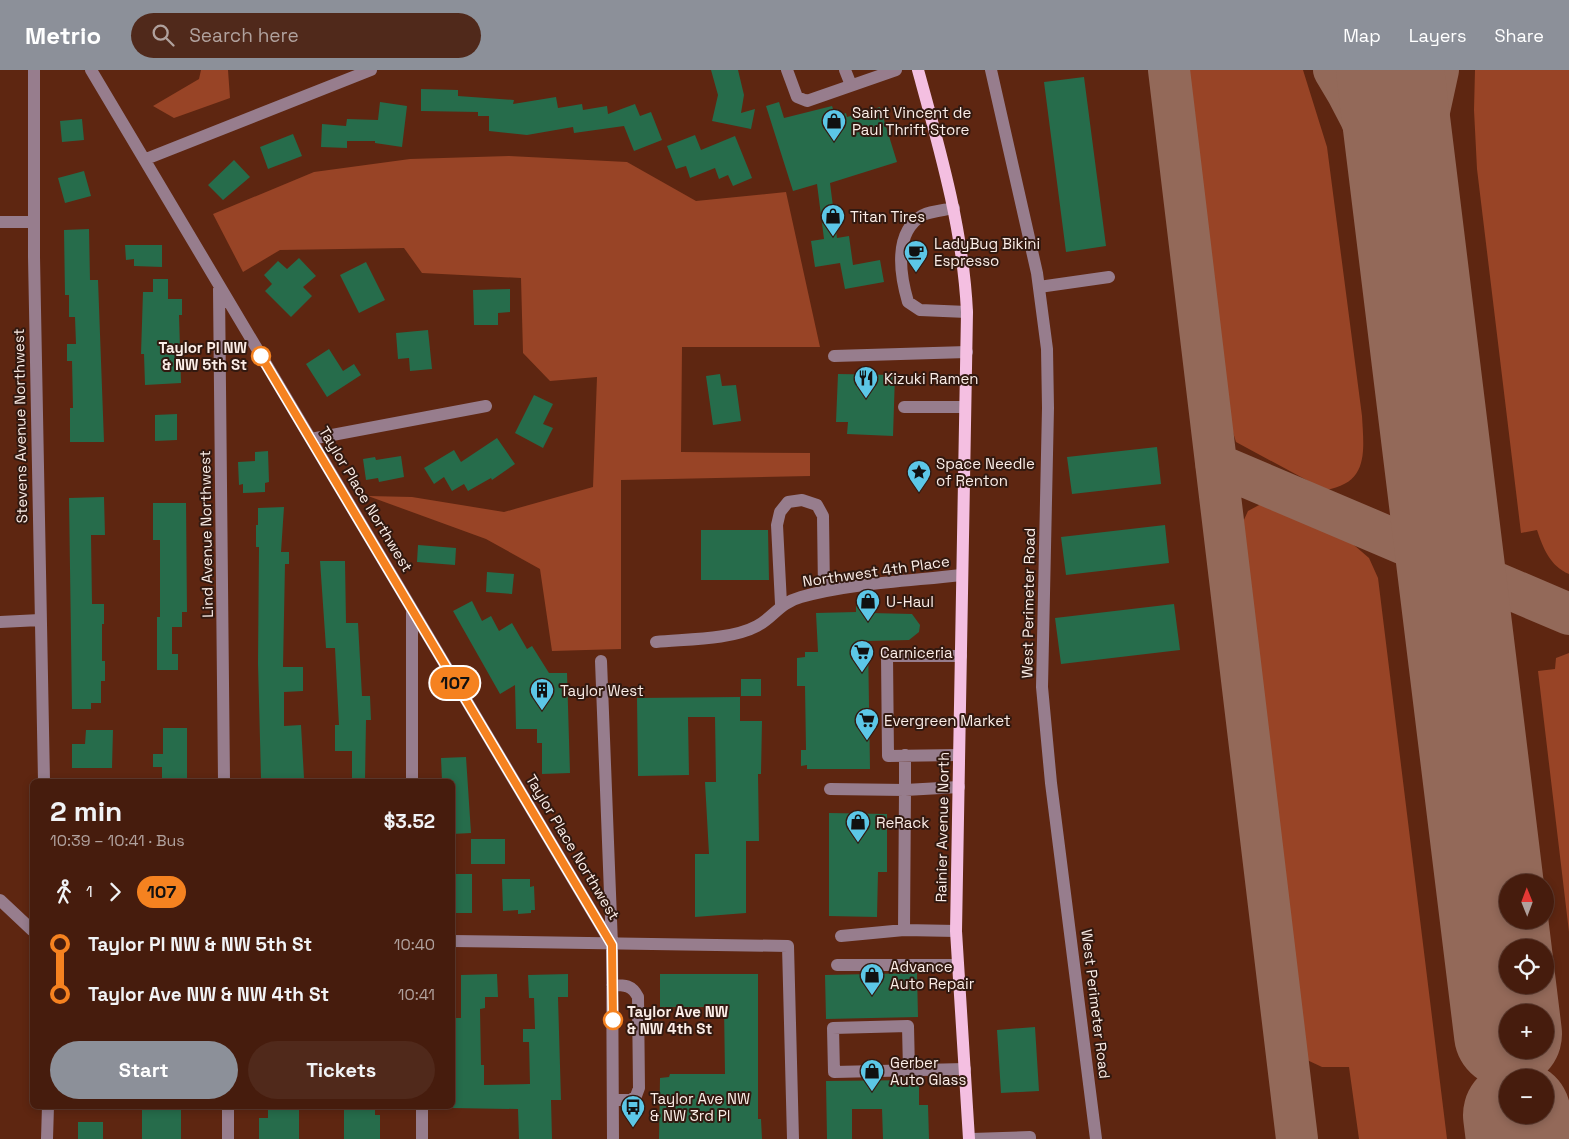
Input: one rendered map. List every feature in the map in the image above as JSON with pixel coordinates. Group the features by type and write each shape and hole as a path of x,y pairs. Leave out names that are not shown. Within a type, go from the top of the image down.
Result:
{"main road":[{"name":"Rainier Avenue North","path":"918,70 954,208 966,276 966,407 956,931 971,1139"}],"street":[{"name":"Stevens Avenue Northwest","path":"34,70 34,222 44,779"},
{"name":"Taylor Place Northwest","path":"92,70 146,158 219,287 612,945"},
{"path":"146,158 371,70"},
{"path":"787,70 797,97 803,101 896,70"},
{"path":"845,70 851,85"},
{"name":"West Perimeter Road","path":"991,70 1039,287 1047,349 1048,408 1042,687 1051,783 1096,1139"},
{"path":"954,208 924,215 911,226 903,242 900,260 908,302 920,310 967,312"},
{"path":"0,222 34,222"},
{"path":"1039,287 1109,277"},
{"name":"Lind Avenue Northwest","path":"219,287 224,779"},
{"path":"834,356 966,352"},
{"path":"311,439 486,406"},
{"path":"904,407 966,407"},
{"path":"781,604 778,525 780,512 788,502 802,500 816,505 822,516 824,592"},
{"name":"Northwest 4th Place","path":"656,642 728,635 743,631 758,626 781,604 824,592 962,575"},
{"path":"412,610 412,779"},
{"path":"0,622 40,620"},
{"path":"959,755 888,756 886,656 961,656"},
{"path":"601,661 612,945 614,1139"},
{"path":"904,930 905,756"},
{"path":"830,789 905,790 959,787"},
{"path":"0,900 30,928"},
{"path":"841,936 904,930 956,931"},
{"path":"455,941 612,945 788,946 793,1139"},
{"path":"837,965 958,965"},
{"path":"612,985 627,985 634,989 638,997 639,1088 632,1100 613,1100"},
{"path":"908,1071 908,1026 833,1028 834,1072 908,1071 965,1069"},
{"path":"47,1139 48,1109"},
{"path":"228,1109 228,1139"},
{"path":"422,1109 422,1139"},
{"path":"971,1139 1030,1137 1030,1139"}],"shaded area":[{"path":"201,70 228,70 230,98 174,118 153,106 199,79"},
{"path":"1189,70 1303,70 1327,147 1362,416 1363,453 1361,464 1357,473 1350,481 1339,486 1325,490 1236,442 1231,426"},
{"path":"1475,70 1569,70 1569,574 1562,571 1548,556 1537,530 1521,533 1477,169 1474,110"},
{"path":"509,156 627,162 696,201 786,192 820,347 682,347 681,452 810,453 810,476 621,480 621,649 552,651 540,569 486,539 368,496 412,497 504,512 593,487 597,377 550,381 523,353 521,278 422,273 404,248 280,250 243,272 213,214 314,172 410,159"},
{"path":"1261,504 1347,539 1369,558 1378,578 1447,1139 1359,1139 1349,1067 1322,1067 1307,1060 1243,522 1248,511"},
{"path":"1569,653 1569,932 1538,671 1555,669 1556,658"}],"building":[{"path":"711,70 738,70 744,95 741,113 755,109 751,129 712,121 718,95"},
{"path":"1084,77 1106,246 1066,252 1044,82"},
{"path":"421,89 458,90 458,96 514,100 513,104 556,97 558,108 582,104 583,110 607,106 608,114 635,104 640,116 651,112 662,140 634,151 624,126 574,133 573,127 527,135 489,131 489,116 478,116 478,112 421,111"},
{"path":"380,102 407,106 402,147 375,143 375,141 347,141 347,148 321,147 322,124 346,126 347,119 378,120"},
{"name":"Saint Vincent de Paul Thrift Store","path":"779,102 784,118 832,106 836,117 846,113 847,117 880,107 897,162 830,183 837,238 849,236 853,265 880,260 884,282 845,289 840,263 815,267 811,241 824,239 817,184 793,191 766,106"},
{"path":"82,119 84,140 62,142 60,121"},
{"path":"293,134 302,156 268,169 260,147"},
{"path":"695,135 701,150 735,136 752,178 733,186 728,175 719,179 715,168 690,178 686,166 676,169 667,146"},
{"path":"234,160 250,177 223,200 208,185"},
{"path":"84,171 91,196 65,203 58,178"},
{"path":"89,229 90,280 98,280 104,442 70,442 70,408 73,408 72,361 67,361 67,344 76,344 75,317 69,317 69,295 65,295 64,230"},
{"path":"125,245 162,245 162,267 134,266 134,259 126,260"},
{"path":"299,258 316,276 303,287 312,296 291,317 265,291 272,284 264,275 278,261 287,269"},
{"path":"366,262 385,300 359,313 340,275"},
{"path":"153,279 168,279 168,299 182,299 182,315 179,315 181,383 145,385 144,354 141,354 143,292 153,292"},
{"path":"510,289 510,312 498,313 498,325 474,325 473,290"},
{"path":"428,330 432,369 410,371 409,358 398,359 396,333"},
{"path":"329,349 343,371 354,364 361,375 327,397 306,364"},
{"path":"720,374 722,386 736,385 741,421 713,425 706,376"},
{"name":"Kizuki Ramen","path":"838,374 895,375 893,436 847,434 848,422 836,422"},
{"path":"534,395 553,404 543,424 553,428 543,448 515,433"},
{"path":"177,414 177,440 155,441 155,415"},
{"path":"497,438 515,464 492,480 491,478 468,491 464,484 452,491 444,477 434,484 424,468 454,450 461,462"},
{"path":"1157,447 1161,484 1072,494 1067,457"},
{"path":"268,451 269,482 265,483 265,492 243,493 243,484 239,485 238,462 255,461 255,452"},
{"path":"401,456 404,477 379,482 378,478 366,480 363,459 375,457 376,460"},
{"path":"104,497 105,535 91,535 92,604 104,604 102,661 105,661 105,681 101,681 101,703 91,703 91,709 72,709 69,498"},
{"path":"153,503 186,503 187,612 182,612 182,627 172,627 172,654 178,654 178,670 157,670 157,617 160,617 160,540 153,540"},
{"path":"284,507 281,552 289,552 289,564 285,564 283,667 303,667 303,691 284,692 284,726 301,725 304,778 261,778 258,663 259,547 256,547 256,525 258,525 258,508"},
{"path":"1165,525 1169,563 1066,575 1061,537"},
{"path":"701,530 768,530 769,580 701,580"},
{"path":"418,545 456,548 455,565 417,562"},
{"path":"320,561 345,561 346,623 358,623 362,696 370,696 371,720 366,720 365,779 352,779 352,751 335,751 335,725 339,725 335,648 326,648"},
{"path":"487,572 514,574 512,594 486,592"},
{"path":"472,601 482,621 491,616 499,631 512,623 527,649 532,646 549,673 567,673 570,773 542,774 542,743 537,743 537,729 516,729 515,685 500,694 453,611"},
{"path":"1174,604 1180,650 1061,664 1055,618"},
{"path":"856,606 871,606 871,613 912,614 920,625 919,632 909,640 868,641 870,769 807,769 807,765 801,766 801,750 806,750 805,686 797,686 797,658 805,657 805,652 818,652 816,613 856,612"},
{"path":"741,679 761,679 761,696 741,696"},
{"path":"740,697 740,721 762,721 761,774 758,774 759,841 746,841 746,913 695,917 695,854 709,854 705,782 716,782 715,717 688,717 689,775 638,776 637,698"},
{"path":"163,728 187,728 187,779 162,779 162,767 153,767 153,754 163,754"},
{"path":"86,730 113,730 112,768 72,768 72,744 85,744"},
{"path":"466,757 471,833 455,834 455,779 442,779 441,758"},
{"name":"ReRack","path":"829,813 887,814 887,872 878,872 877,917 829,916"},
{"path":"471,839 505,839 505,864 471,864"},
{"path":"455,874 472,874 472,913 455,913"},
{"path":"502,879 530,879 530,887 534,886 535,910 531,910 531,913 518,914 518,910 503,911"},
{"name":"Advance Auto Repair","path":"917,973 918,1017 826,1019 825,975"},
{"path":"497,974 498,997 485,997 485,1008 480,1009 481,1065 484,1065 484,1085 530,1084 529,1042 523,1042 523,1029 535,1029 534,998 529,998 528,975 568,974 568,997 558,997 561,1100 551,1100 552,1139 519,1139 518,1109 455,1108 455,1018 461,1018 461,975"},
{"path":"660,974 758,974 758,1119 761,1119 762,1139 659,1139 660,1078 669,1077 670,1074 725,1074 724,1007 660,1007"},
{"path":"1035,1027 1039,1091 1001,1093 997,1030"},
{"path":"919,1080 919,1105 928,1105 929,1139 883,1139 882,1109 852,1109 852,1139 827,1139 826,1081"},
{"path":"142,1109 181,1109 181,1139 142,1139"},
{"path":"268,1109 299,1109 299,1139 259,1139 259,1118 268,1118"},
{"path":"344,1109 375,1109 375,1115 380,1115 380,1139 344,1139"},
{"path":"78,1122 103,1122 103,1139 78,1139"}],"taxiway":[{"path":"1169,70 1297,1139"},
{"path":"1334,70 1361,118 1382,168 1400,220 1414,273"},
{"path":"1415,235 1419,157 1438,70"},
{"path":"1216,464 1569,614"}],"runway":[{"path":"1390,70 1504,1004"},
{"path":"1518,1124 1520,1139"}],"bus line":[{"name":"107","path":"261,356 612,945 613,1020"}],"place":[{"name":"Saint Vincent de Paul Thrift Store","path":"834,142"},
{"name":"Titan Tires","path":"833,237"},
{"name":"LadyBug Bikini Espresso","path":"916,273"},
{"name":"Taylor Pl NW & NW 5th St","path":"261,356"},
{"name":"Kizuki Ramen","path":"866,399"},
{"name":"Space Needle of Renton","path":"919,493"},
{"name":"U-Haul","path":"868,622"},
{"name":"Carniceria","path":"862,673"},
{"name":"Taylor West","path":"542,711"},
{"name":"Evergreen Market","path":"867,741"},
{"name":"ReRack","path":"858,843"},
{"name":"Advance Auto Repair","path":"872,996"},
{"name":"Taylor Ave NW & NW 4th St","path":"613,1020"},
{"name":"Gerber Auto Glass","path":"872,1092"},
{"name":"Taylor Ave NW & NW 3rd Pl","path":"633,1128"}]}
